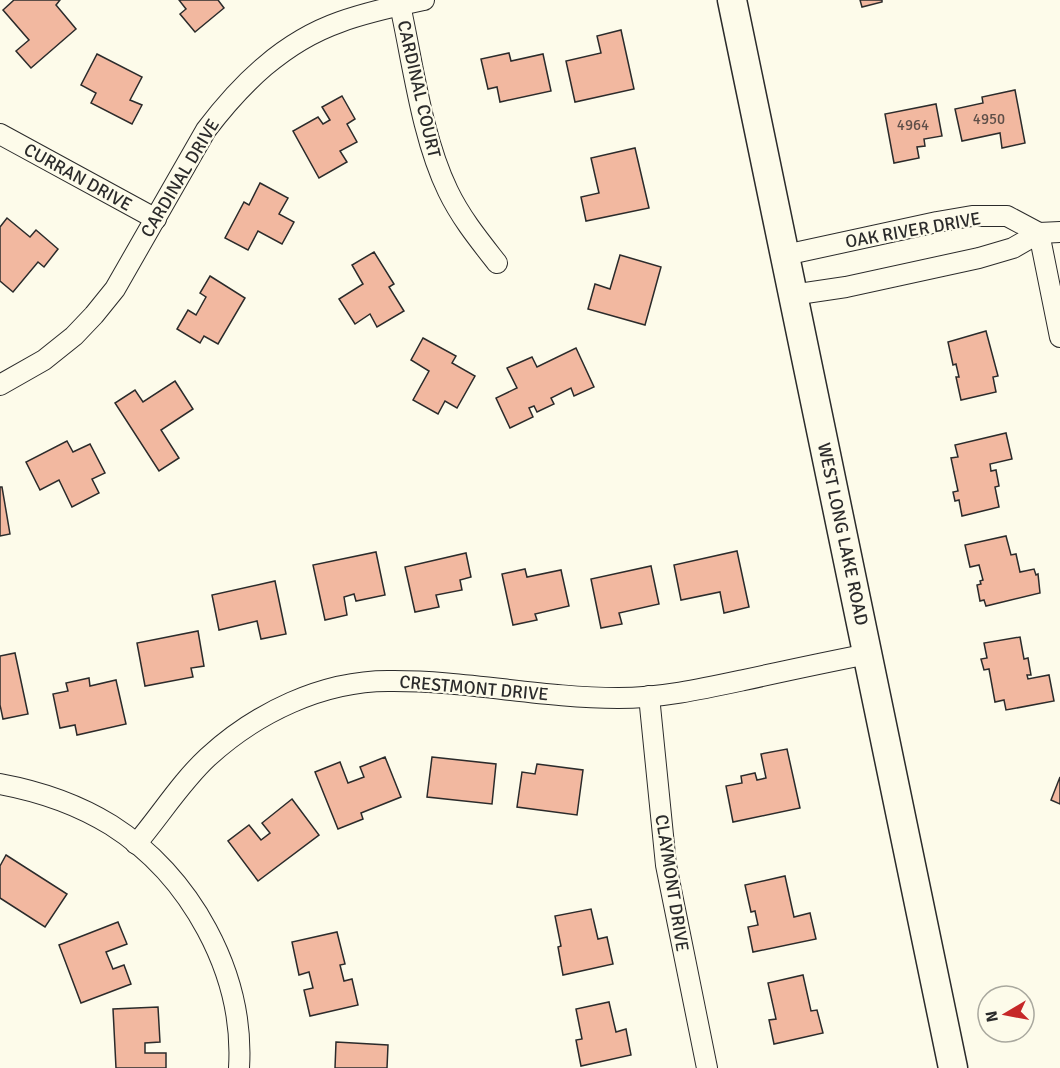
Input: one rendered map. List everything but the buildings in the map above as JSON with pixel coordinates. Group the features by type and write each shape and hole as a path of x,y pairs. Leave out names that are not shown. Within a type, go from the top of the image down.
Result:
{"main road":[{"name":"WEST LONG LAKE ROAD","path":"732,0 953,1068"}],"street":[{"name":"CARDINAL DRIVE","path":"0,385 44,360 74,336 94,315 115,289 206,130 224,106 262,67 311,35 337,23 424,0"},
{"name":"CARDINAL COURT","path":"400,5 428,136 437,165 459,213 497,263"},
{"name":"CURRAN DRIVE","path":"0,134 156,219"},
{"name":"OAK RIVER DRIVE","path":"785,255 972,216 1007,216 1039,233"},
{"name":"OAK RIVER DRIVE","path":"792,295 846,287 979,258 1012,248 1039,233 1060,232"},
{"path":"1039,233 1060,337"},
{"name":"CRESTMONT DRIVE","path":"135,844 206,759 231,738 286,705 318,693 351,685 386,681 451,684 550,696 620,698 649,696 689,691 868,654"},
{"name":"CLAYMONT DRIVE","path":"649,696 666,865 707,1068"},
{"path":"0,784 32,791 70,804 112,825 161,866 181,888 214,945 226,974 234,1003 239,1068"}]}
